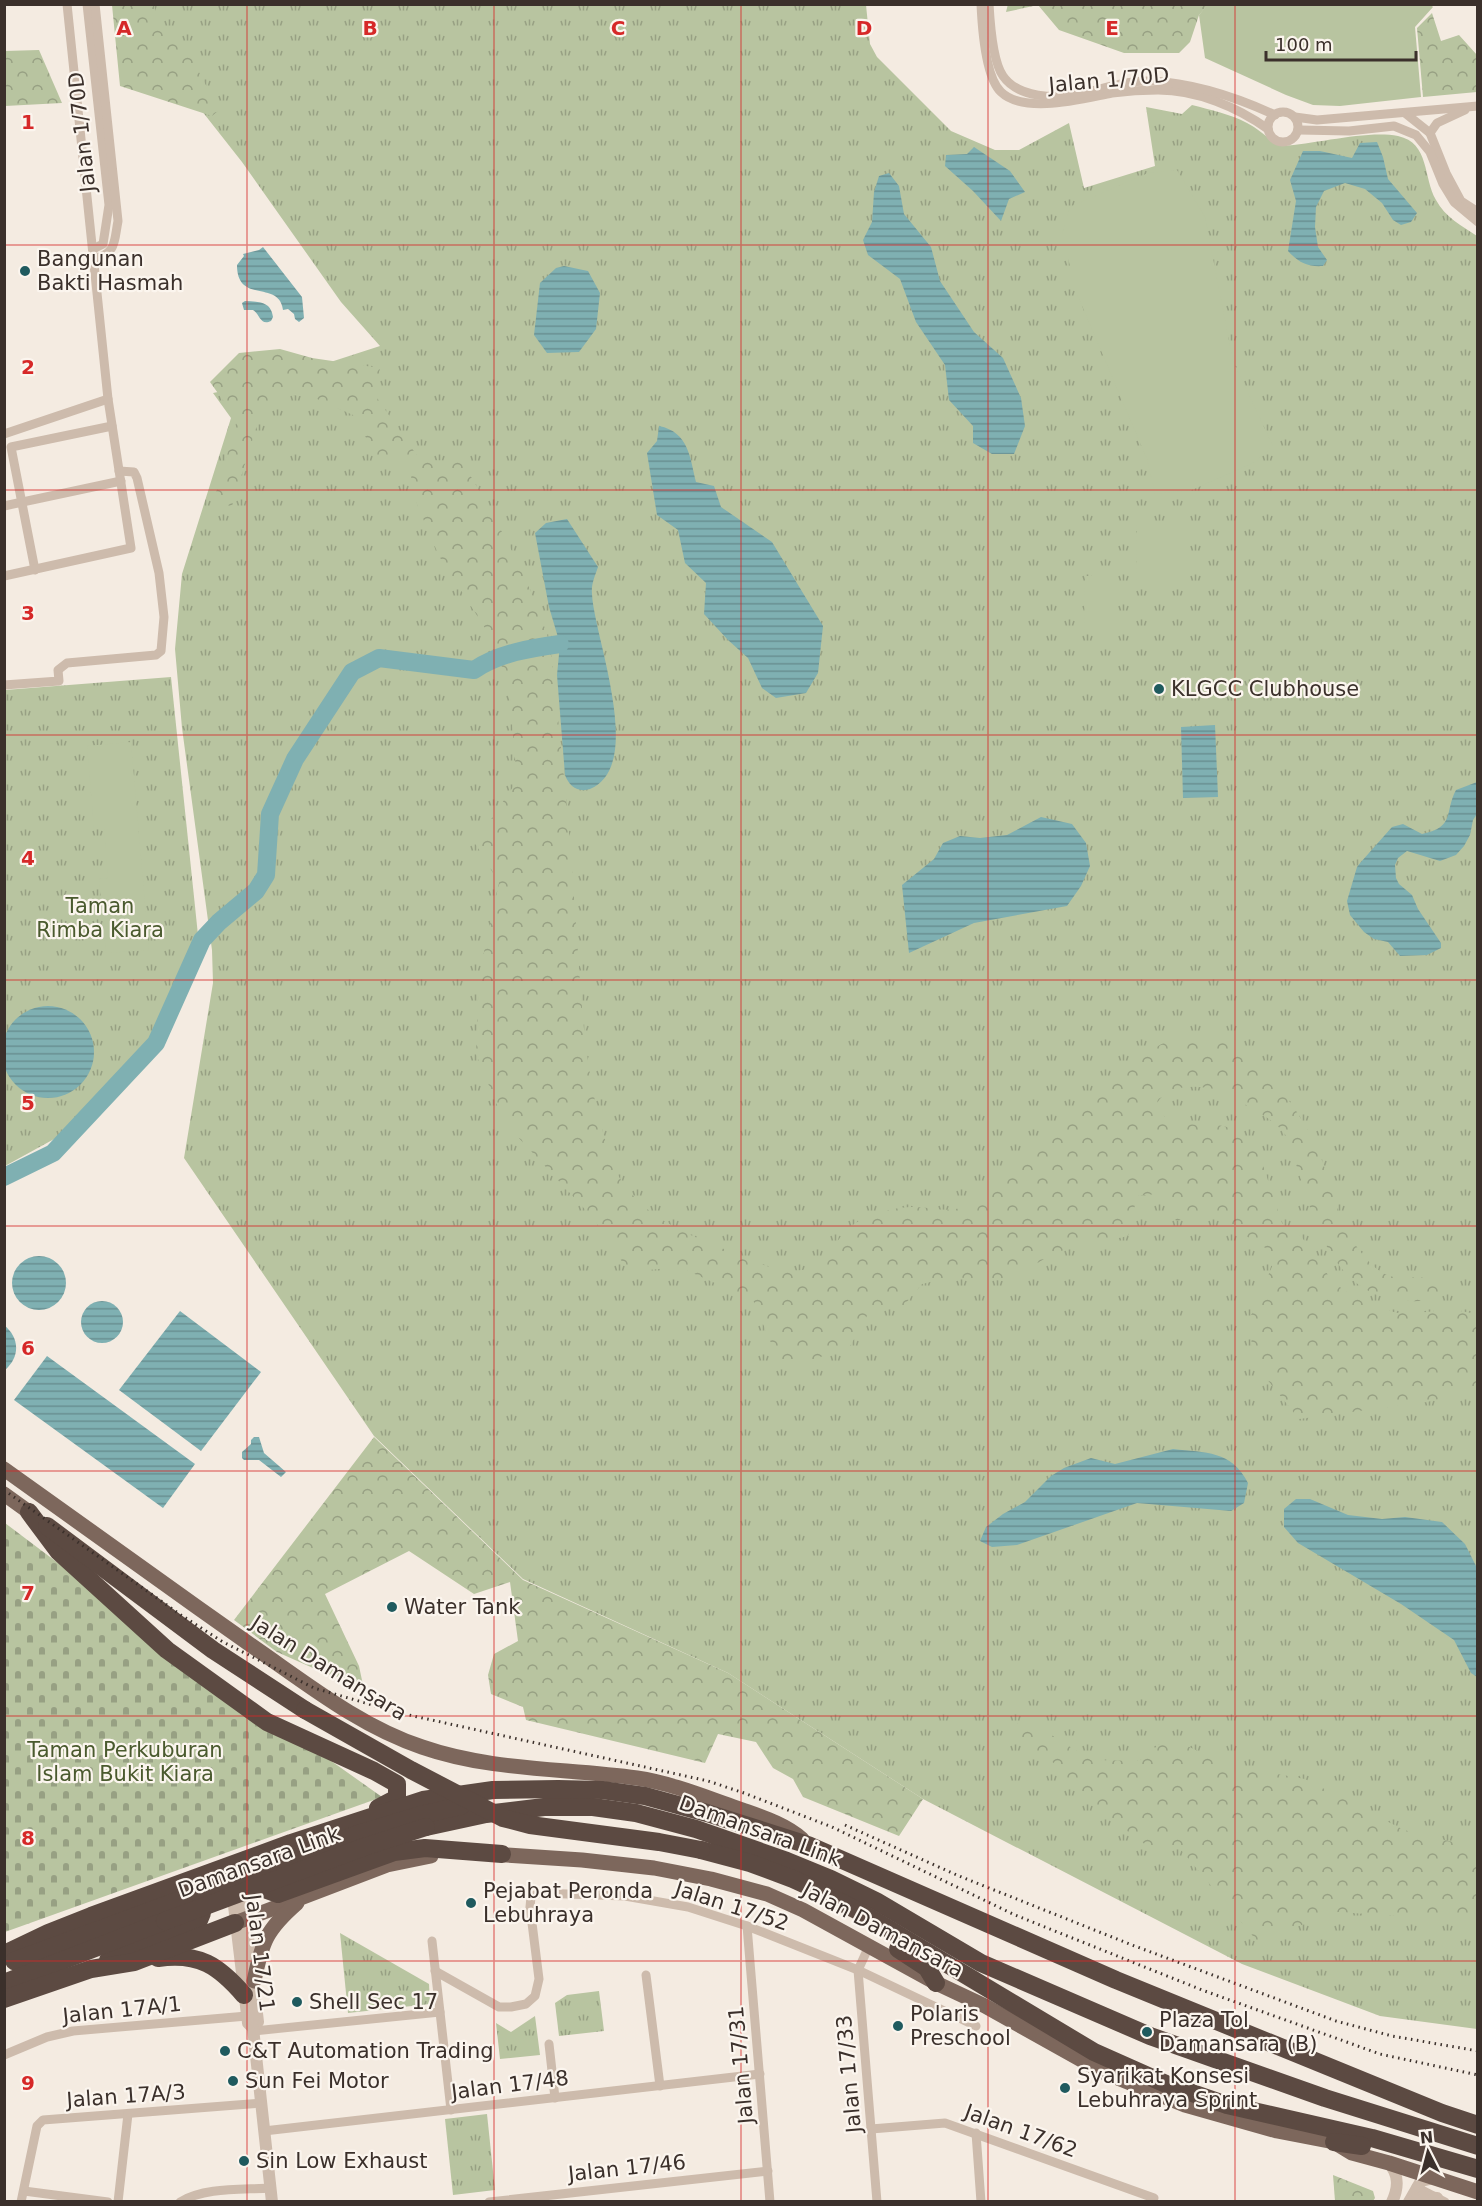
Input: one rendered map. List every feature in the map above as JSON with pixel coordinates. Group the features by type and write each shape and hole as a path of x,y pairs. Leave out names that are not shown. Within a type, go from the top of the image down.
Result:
{"highway":[{"path":"28,1512 213,1650 305,1710 411,1770 504,1818 530,1825 659,1842 750,1863 793,1879 864,1914 1094,2052 1166,2084 1227,2106 1372,2138 1478,2169"},
{"path":"28,1512 58,1551 167,1650 267,1722 374,1771 397,1784 397,1797 356,1821"},
{"path":"4,1964 361,1833 420,1815 558,1789"},
{"name":"Damansara Link","path":"4,1954 48,1933 356,1821 423,1800 493,1790 602,1790 645,1796 808,1845 1116,1980 1442,2113 1478,2125"},
{"name":"Damansara Link","path":"4,1983 364,1847 426,1827 486,1814 554,1807 593,1807 636,1813 696,1829 786,1861 831,1879 876,1901 981,1963 1150,2036 1325,2098 1478,2146"},
{"path":"275,1864 263,1878 267,1890 278,1894 394,1852 433,1848 502,1854"},
{"path":"817,1890 825,1905 927,1968 936,1983"},
{"path":"4,1999 91,1969 125,1952 197,1925 202,1913 198,1902 184,1899"},
{"path":"134,1962 241,1921"},
{"path":"4,1942 48,1933"},
{"path":"91,1969 174,1956 199,1958 249,1988"},
{"path":"1334,2142 1356,2145 1455,2170 1478,2169"}],"main road":[{"name":"Jalan Damansara","path":"4,1469 301,1680 373,1725 422,1747 484,1762 511,1767 639,1778 694,1793 771,1820 795,1834 808,1845"},
{"path":"4,1494 28,1512"},
{"name":"Jalan Damansara","path":"241,1921 387,1865 423,1856 502,1854 582,1860 654,1868 711,1879 767,1894 803,1910 936,1983 985,2006 1102,2072 1185,2105 1277,2131 1334,2142 1352,2153 1478,2192"},
{"path":"249,1988 261,1948 269,1932 278,1919 306,1896"}],"street":[{"path":"4,576 131,548 108,399 67,4"},
{"name":"Jalan 1/70D","path":"87,4 109,205 103,244 93,249"},
{"name":"Jalan 1/70D","path":"94,259 105,256 112,250 118,220 95,4"},
{"name":"Jalan 1/70D","path":"981,4 982,28 993,77 1001,93 1017,101 1042,104 1066,103 1114,93 1159,90 1184,92 1227,105 1268,129"},
{"name":"Jalan 1/70D","path":"989,4 990,31 1001,74 1007,81 1025,92 1039,95 1077,94 1119,83 1150,81 1201,88 1275,115"},
{"path":"1295,117 1299,130 1294,138 1282,142 1273,139 1268,129 1269,122 1275,115 1283,112 1295,117 1317,120 1477,106"},
{"path":"1430,133 1444,118 1477,106"},
{"path":"1405,112 1430,133 1446,173 1461,201 1478,212"},
{"path":"1299,130 1349,131 1394,126 1416,135 1430,152 1443,184 1454,202 1478,222"},
{"path":"4,434 108,399"},
{"path":"35,570 11,447 112,426"},
{"path":"4,506 134,472 159,573 164,617 161,651 156,655 67,663 58,670 59,681 4,685"},
{"name":"Jalan 17/21","path":"236,1880 249,1988 258,2022 253,2030"},
{"name":"Jalan 17/52","path":"435,1971 499,2007 526,2004 535,1996 539,1979 530,1907 531,1897 539,1893 625,1896 688,1907 747,1926 858,1971 976,2026"},
{"name":"Jalan 17/31","path":"747,1926 770,2202"},
{"path":"432,1941 451,2110"},
{"name":"Jalan 17/33","path":"869,1946 858,1971 877,2202"},
{"path":"646,1975 660,2086"},
{"name":"Jalan 17/21","path":"249,1988 247,2016 248,2023 253,2030 272,2202"},
{"path":"253,2030 440,2012"},
{"name":"Jalan 17A/1","path":"4,2055 47,2037 72,2031 247,2016"},
{"path":"549,2044 555,2098"},
{"name":"Jalan 17/48","path":"264,2131 759,2074"},
{"name":"Jalan 17A/3","path":"21,2202 37,2126 43,2120 261,2103"},
{"path":"118,2202 128,2114"},
{"name":"Jalan 17/62","path":"871,2129 945,2123 1154,2198"},
{"path":"976,2133 981,2202"},
{"path":"1389,2163 1397,2175 1394,2197"},
{"name":"Jalan 17/46","path":"489,2202 768,2171"},
{"path":"1411,2202 1416,2187 1421,2181 1436,2178"},
{"path":"1394,2197 1404,2188 1416,2187 1441,2200"},
{"path":"180,2202 193,2195 270,2188"},
{"path":"24,2191 108,2202"},
{"path":"1411,2202 1422,2197 1441,2200"}],"green space":[{"path":"1008,4 1208,5 1199,15 1190,42 1179,53 1124,53 1059,30 1038,5 1006,12"},
{"path":"1208,4 1431,5 1433,7 1415,27 1421,97 1340,106 1313,105 1286,95 1205,58 1199,15"},
{"path":"112,5 154,5 158,20 182,40 219,110 212,116 120,86"},
{"path":"125,5 866,5 870,44 877,57 951,131 995,150 1019,150 1069,123 1084,188 1155,166 1146,107 1182,114 1192,105 1241,120 1283,146 1372,135 1398,136 1408,140 1421,154 1432,191 1440,206 1454,221 1477,236 1477,2029 1380,2016 1242,1964 923,1799 728,1673 523,1579 374,1436 184,1158 213,983 212,950 182,728 175,649 182,574 231,418 213,393 272,381 380,346 341,302 242,162 146,40"},
{"path":"1432,13 1441,41 1459,35 1477,55 1477,92 1423,97 1417,28"},
{"path":"39,50 62,103 5,106 5,51"},
{"path":"1177,170 1205,217 1233,361 1273,446 1255,462 1192,490 1155,494 1147,459 1077,294 1062,234 1070,207 1148,173"},
{"path":"280,349 312,358 380,368 375,395 420,460 462,461 500,527 533,596 550,644 567,811 583,1023 591,1078 603,1133 614,1167 625,1186 645,1207 670,1224 697,1238 755,1262 778,1269 811,1268 826,1258 839,1238 849,1228 866,1218 907,1207 954,1209 977,1199 1131,1064 1153,1049 1169,1040 1187,1036 1216,1038 1236,1048 1255,1062 1272,1080 1302,1120 1321,1158 1349,1234 1369,1261 1377,1269 1394,1277 1439,1280 1446,1284 1449,1290 1447,1294 1427,1300 1400,1300 1372,1293 1354,1281 1340,1266 1318,1228 1286,1136 1278,1126 1262,1114 1215,1089 1199,1087 1183,1087 1168,1092 1157,1103 1161,1113 1168,1119 1186,1124 1227,1127 1249,1141 1259,1153 1282,1223 1286,1228 1301,1236 1333,1282 1352,1296 1373,1307 1398,1313 1449,1309 1477,1314 1477,1390 1427,1402 1299,1419 1254,1363 1249,1320 1277,1255 1210,1214 1176,1221 1166,1193 1137,1196 1128,1236 1056,1252 1007,1281 951,1277 922,1284 904,1305 868,1314 849,1348 782,1369 753,1300 679,1267 629,1272 593,1218 504,1122 476,1054 479,975 499,883 475,843 517,781 509,687 492,639 439,556 413,495 410,465 377,457 353,415 315,398 285,394 261,412 232,506 213,503 237,420 210,382 239,353"},
{"path":"1137,524 1183,524 1183,581 1136,581"},
{"path":"1085,576 1112,576 1112,631 1084,631"},
{"name":"Taman Rimba Kiara","path":"171,677 198,935 152,1043 56,1138 5,1166 5,690"},
{"path":"131,742 149,950 106,953 99,879 108,878 104,829 94,829 87,746"},
{"path":"374,1437 523,1580 728,1673 923,1799 899,1836 803,1797 793,1779 773,1768 756,1742 718,1734 705,1763 526,1720 523,1707 491,1694 488,1675 494,1654 518,1641 510,1582 474,1594 409,1551 325,1594 359,1666 363,1685 322,1672 277,1652 234,1620"},
{"name":"Taman Perkuburan Islam Bukit Kiara","path":"5,1523 148,1631 382,1797 5,1932"},
{"path":"1023,1717 1091,1760 1139,1761 1168,1737 1228,1765 1305,1779 1404,1830 1477,1848 1477,1919 1338,1912 1257,1941 1177,1845 1150,1848 1078,1795 1062,1769 1011,1732"},
{"path":"340,1933 429,1984 430,2004 348,2013"},
{"path":"599,1991 604,2031 559,2036 555,2003 567,1995"},
{"path":"535,2016 540,2055 500,2059 496,2023 511,2032"},
{"path":"487,2114 495,2190 453,2195 445,2119"},
{"path":"1333,2175 1373,2191 1375,2198 1373,2201 1335,2201"}],"water":[{"path":"1377,142 1388,179 1417,213 1411,222 1401,225 1393,220 1382,203 1365,189 1345,183 1324,191 1316,207 1315,227 1318,247 1327,260 1323,266 1313,266 1296,259 1288,251 1296,201 1290,180 1303,151 1320,151 1352,158 1360,143"},
{"path":"974,147 1010,171 1025,192 1009,199 1001,221 945,166 946,155 967,154"},
{"path":"889,173 899,186 904,214 931,247 940,281 974,332 1003,358 1021,398 1025,426 1014,454 992,454 973,443 973,426 949,400 945,365 916,322 900,279 868,255 863,240 872,222 874,192 879,176"},
{"path":"263,247 302,297 304,318 299,322 288,309 283,310 280,301 274,296 250,289 239,277 237,265 244,256 243,254"},
{"path":"564,266 588,271 600,293 596,329 579,352 547,353 534,335 540,283 556,268"},
{"path":"245,301 267,305 272,312 271,321 262,321 253,310 244,310 242,303"},
{"path":"659,426 669,429 682,440 690,455 696,482 714,486 721,507 772,542 823,626 818,673 806,693 776,698 762,688 748,658 704,614 706,583 685,563 678,530 657,515 647,453 657,441"},
{"path":"567,519 598,567 592,594 613,699 616,729 614,755 606,776 586,790 574,788 565,775 557,675 560,644 549,607 535,533 546,523"},
{"path":"1215,725 1218,797 1183,798 1181,727"},
{"path":"1477,782 1477,814 1473,820 1470,835 1456,855 1440,861 1407,851 1398,858 1395,865 1399,884 1412,895 1418,909 1441,943 1441,948 1427,955 1400,956 1388,942 1374,939 1364,932 1350,915 1347,901 1357,867 1392,827 1403,824 1422,834 1440,827 1445,823 1456,790"},
{"path":"1041,817 1072,824 1086,843 1090,866 1081,886 1067,906 974,923 909,953 902,885 934,859 943,843 960,836 980,838 1007,835"},
{"path":"48,1006 66,1010 81,1019 90,1034 94,1052 90,1070 81,1085 66,1094 48,1098 30,1094 15,1085 6,1070 2,1052 6,1034 15,1019 30,1010"},
{"path":"34,1256 44,1256 54,1260 62,1268 66,1283 62,1298 54,1306 44,1310 34,1310 24,1306 16,1298 12,1288 12,1278 16,1268 24,1260"},
{"path":"102,1301 110,1302 117,1307 122,1314 122,1330 117,1337 110,1342 102,1343 94,1342 87,1337 82,1330 81,1322 82,1314 87,1307 94,1302"},
{"path":"180,1311 261,1372 201,1451 119,1390"},
{"path":"4,1325 13,1336 16,1348 10,1365 5,1370"},
{"path":"47,1356 195,1464 163,1508 14,1400"},
{"path":"254,1437 259,1437 264,1453 286,1472 281,1477 259,1460 242,1458 242,1452 251,1444"},
{"path":"1173,1449 1216,1455 1234,1464 1248,1483 1244,1503 1231,1511 1137,1503 1017,1545 992,1547 980,1541 986,1527 1025,1502 1051,1476 1064,1468 1091,1458 1115,1464"},
{"path":"1296,1499 1310,1499 1348,1515 1382,1519 1405,1517 1442,1522 1465,1544 1477,1568 1477,1677 1471,1673 1454,1640 1401,1604 1298,1543 1284,1527 1284,1509"}],"waterway":[{"path":"4,1177 53,1153 156,1043 202,940 219,922 256,891 266,875 270,814 295,759 352,672 379,658 474,670 505,655 560,644"}],"railway":[{"path":"4,1490 223,1642 314,1688 400,1713 708,1781 832,1827 1015,1915 1202,1990 1380,2054 1478,2075"},
{"path":"845,1825 959,1876 1132,1945 1336,2021 1392,2036 1478,2051"}],"place":[{"name":"Bangunan Bakti Hasmah","path":"25,271"},
{"name":"KLGCC Clubhouse","path":"1159,689"},
{"name":"Water Tank","path":"392,1607"},
{"name":"Pejabat Peronda Lebuhraya","path":"471,1903"},
{"name":"Shell Sec 17","path":"297,2002"},
{"name":"Polaris Preschool","path":"898,2026"},
{"name":"Plaza Tol Damansara (B)","path":"1147,2032"},
{"name":"C&T Automation Trading","path":"225,2051"},
{"name":"Sun Fei Motor","path":"233,2081"},
{"name":"Syarikat Konsesi Lebuhraya Sprint","path":"1065,2088"},
{"name":"Sin Low Exhaust","path":"244,2161"}]}
